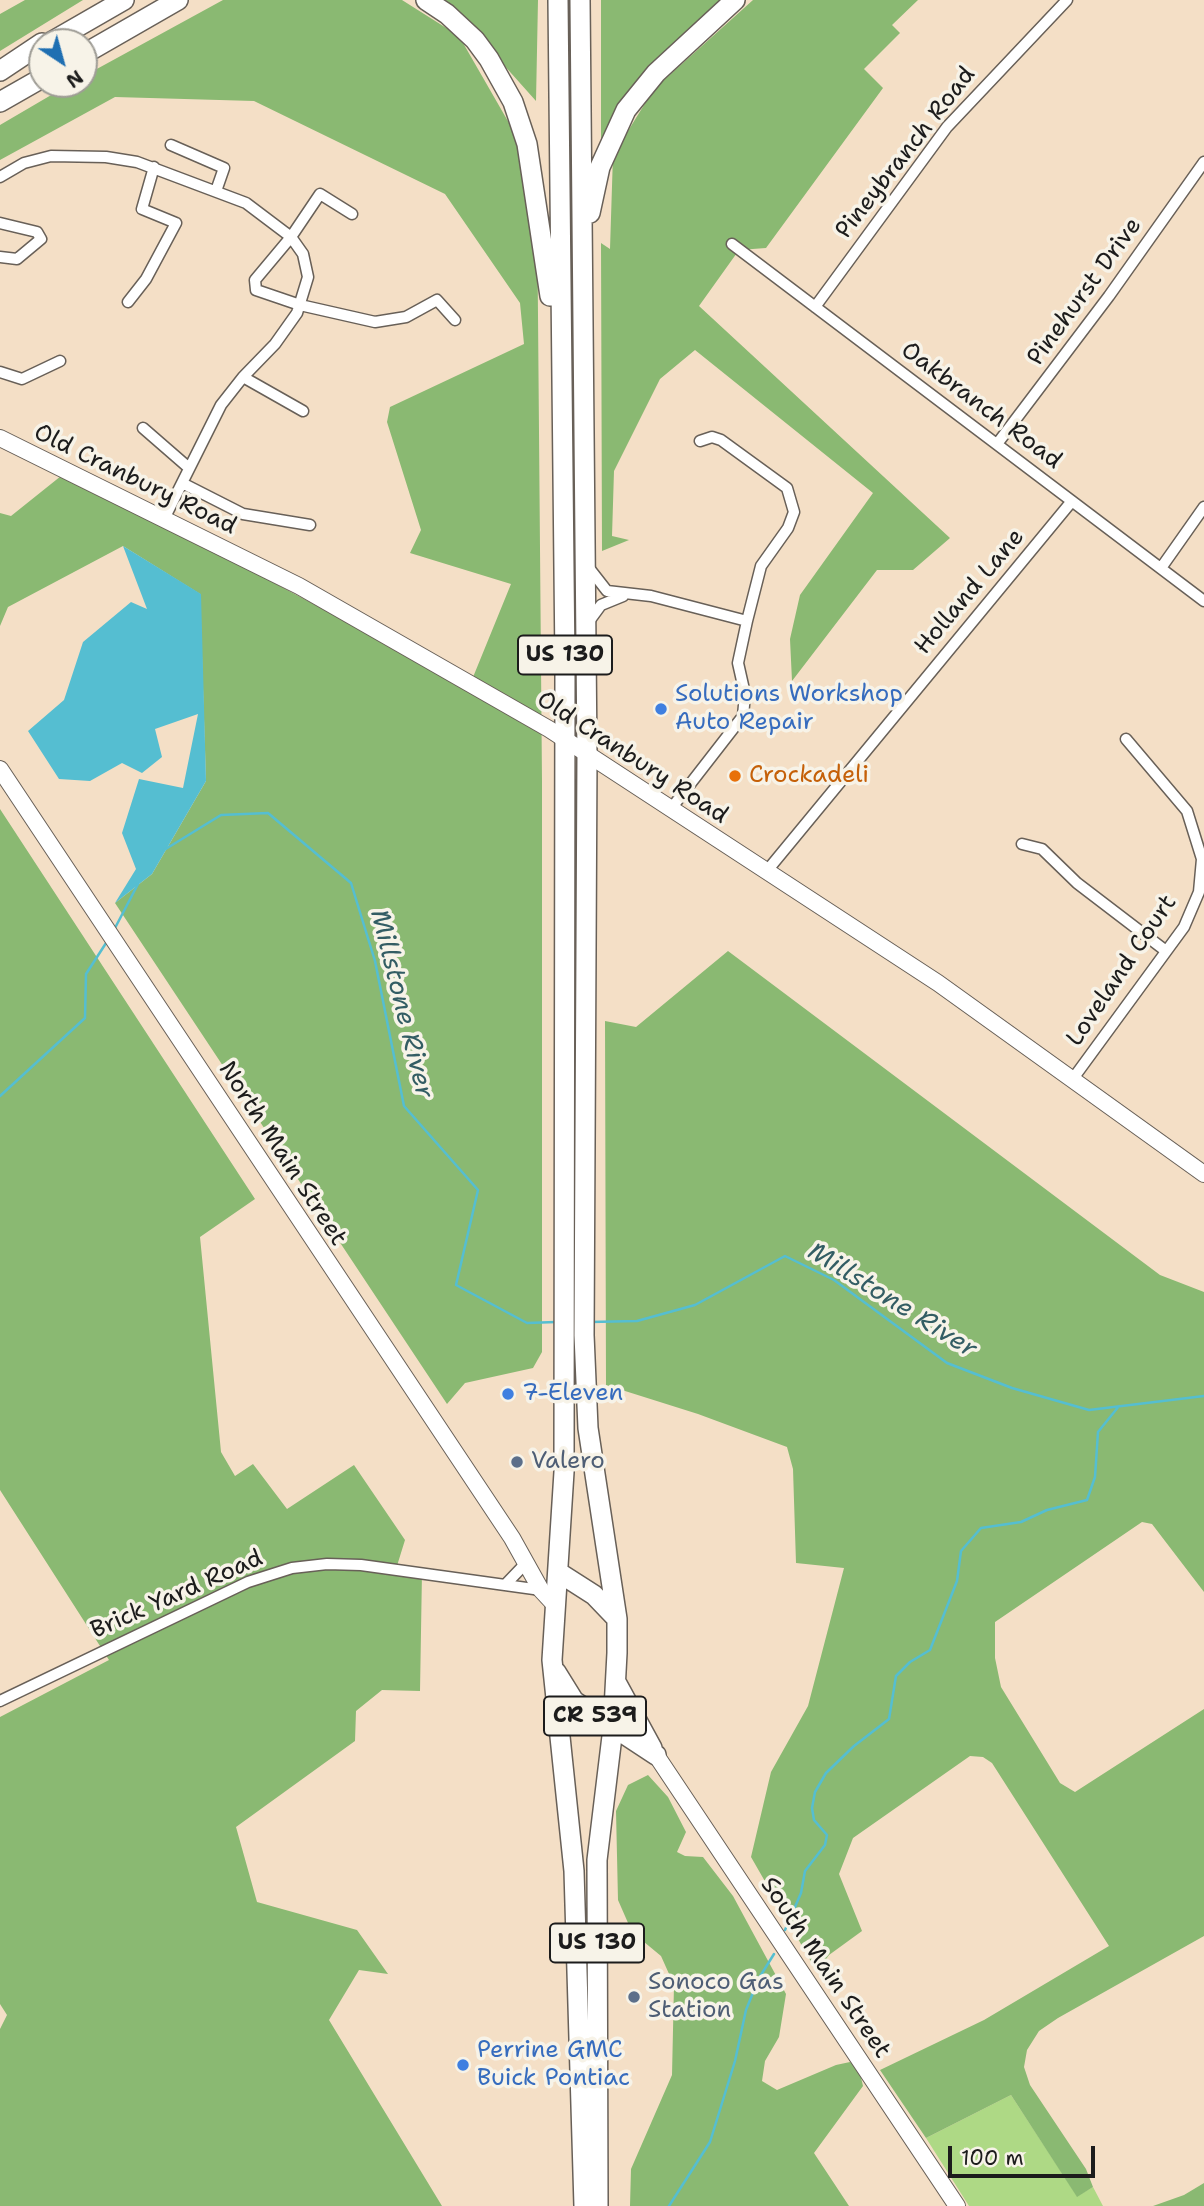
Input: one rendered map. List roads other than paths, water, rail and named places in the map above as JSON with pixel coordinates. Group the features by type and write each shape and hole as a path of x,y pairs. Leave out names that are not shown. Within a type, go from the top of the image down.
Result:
{"highway":[{"path":"64,28 103,0"},
{"path":"75,28 124,0"},
{"path":"98,46 178,0"},
{"path":"426,0 447,14 475,40 503,82 520,123 530,161 561,377"},
{"name":"US 130","path":"558,0 574,1310 584,1335 588,1428 617,1619 613,1728 597,1860 598,2206"},
{"name":"US 130","path":"580,0 587,755 574,1310 564,1335 564,1472 558,1572 547,1597 574,1871 584,2206"},
{"path":"582,266 600,167 626,110 656,73 735,0"},
{"path":"0,71 28,53"},
{"path":"0,102 28,86"},
{"path":"558,1572 581,1586 617,1619"},
{"path":"547,1597 581,1586"},
{"name":"CR 539","path":"552,1660 558,1677 575,1701 649,1749"},
{"path":"575,1701 594,1707 616,1688"},
{"name":"CR 539","path":"616,1688 649,1749"},
{"path":"608,1766 626,1746 649,1749"}],"street":[{"name":"Pineybranch Road","path":"814,307 947,127 1067,0"},
{"path":"171,145 224,168 216,191"},
{"path":"0,177 24,163 51,156 121,158 154,167 246,203 291,237 306,265 306,290 300,305 275,344 243,377 216,415 164,519"},
{"name":"Pinehurst Drive","path":"997,444 1109,296 1204,162"},
{"path":"128,302 146,279 176,223 142,209 154,167"},
{"path":"352,214 320,194 254,285 260,293 375,322 406,317 437,300 455,320"},
{"path":"0,223 37,232 40,239 17,259 0,257"},
{"name":"Oakbranch Road","path":"732,244 1204,601"},
{"path":"0,373 22,380 61,361"},
{"path":"243,377 303,411"},
{"path":"144,428 189,468"},
{"path":"670,810 743,716 745,694 738,663 747,621 761,566 792,520 794,504 786,488 721,440 712,437 700,440"},
{"name":"Old Cranbury Road","path":"0,438 299,586 565,740 938,983 1204,1174"},
{"path":"182,483 243,514 310,525"},
{"name":"Holland Lane","path":"766,872 1072,501"},
{"path":"1161,568 1204,507"},
{"path":"585,563 607,591 651,596 747,621"},
{"path":"586,631 591,617 601,605 626,595"},
{"name":"Loveland Court","path":"1072,1080 1166,951 1192,912 1199,892 1202,859 1187,811 1126,739"},
{"name":"North Main Street","path":"0,769 527,1562 547,1597"},
{"path":"1022,844 1042,849 1077,883 1166,951"},
{"path":"506,1585 527,1562 539,1562 558,1572"},
{"name":"Brick Yard Road","path":"0,1700 248,1582 292,1568 327,1564 361,1565 506,1585 547,1597"},
{"name":"South Main Street","path":"649,1749 957,2206"}],"water":[{"path":"123,546 201,594 206,781 152,874 115,903 136,869 122,833 139,779 183,788 198,714 155,729 162,757 142,773 122,763 90,781 59,779 28,731 64,700 83,642 131,602 147,609"}],"waterway":[{"name":"Millstone River","path":"164,850 221,815 268,813 351,883 375,961 404,1106 478,1190 456,1285 527,1323 556,1322"},
{"name":"Millstone River","path":"115,928 138,884"},
{"name":"Millstone River","path":"0,1096 85,1018 86,974 108,940"},
{"name":"Millstone River","path":"590,1322 637,1321 695,1305 785,1256 834,1280 947,1363 1012,1388 1089,1410 1204,1396"},
{"path":"785,1930 801,1893 805,1871 825,1845 827,1835 814,1820 812,1808 815,1792 826,1773 854,1746 889,1719 896,1676 910,1662 930,1650 957,1581 961,1551 981,1528 1021,1522 1047,1510 1087,1500 1095,1477 1098,1432 1119,1406"},
{"path":"669,2206 710,2142 735,2061 746,2010 759,1978 774,1954"}],"place":[{"name":"Solutions Workshop Auto Repair","path":"661,709"},
{"name":"Crockadeli","path":"735,776"},
{"name":"7-Eleven","path":"508,1394"},
{"name":"Valero","path":"517,1462"},
{"name":"Sonoco Gas Station","path":"634,1997"},
{"name":"Perrine GMC Buick Pontiac","path":"463,2065"}]}
